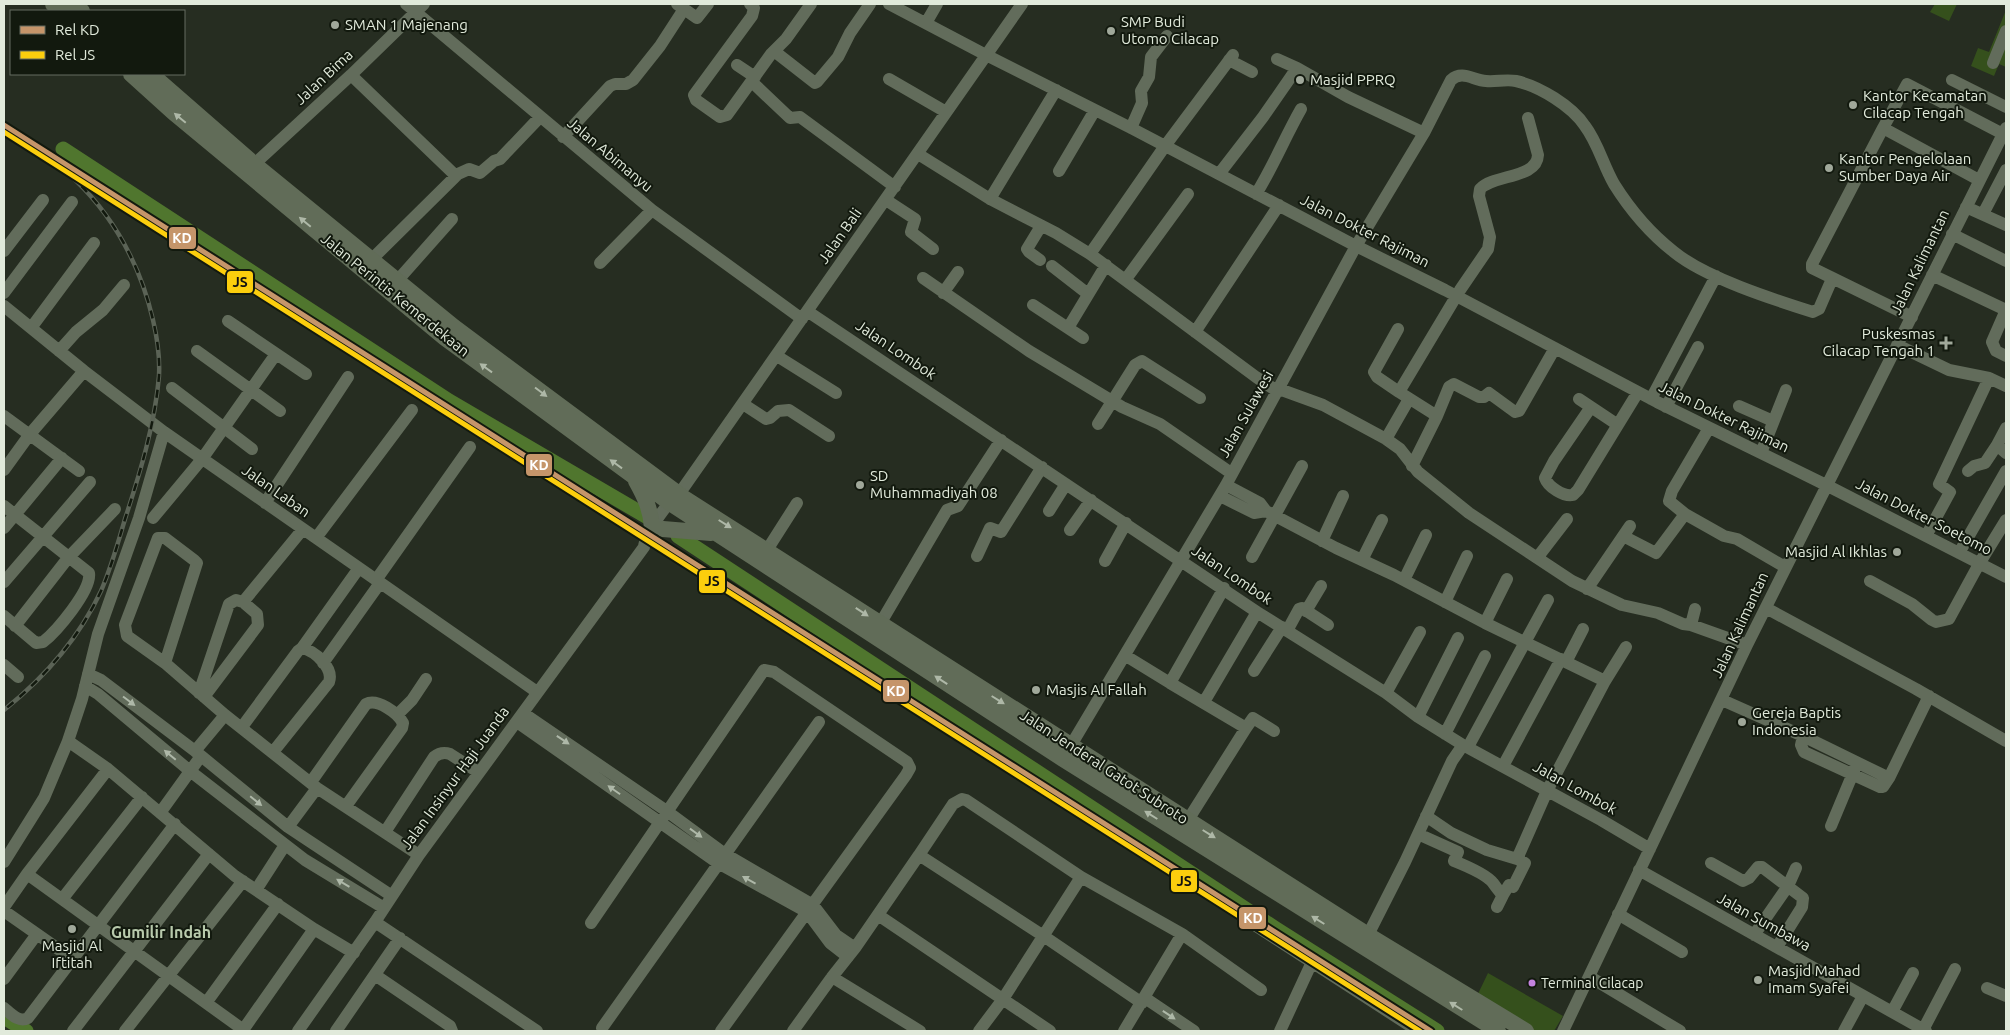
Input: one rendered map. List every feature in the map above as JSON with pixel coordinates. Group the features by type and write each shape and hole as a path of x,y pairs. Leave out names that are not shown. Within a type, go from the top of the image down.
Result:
{"main road":[{"name":"Jalan Perintis Kemerdekaan","path":"131,75 397,281 450,332 679,498"},
{"name":"Jalan Perintis Kemerdekaan","path":"152,75 250,168 450,332 634,477 679,498"},
{"path":"634,477 647,502 657,528 716,534"},
{"name":"Jalan Jenderal Gatot Subroto","path":"679,498 716,534 1067,752 1498,1031"},
{"name":"Jalan Jenderal Gatot Subroto","path":"679,498 767,550 880,624 1067,752 1188,820 1368,935 1526,1031"}],"street":[{"name":"Jalan Abimanyu","path":"406,4 420,8 540,117 652,210 805,315"},
{"path":"563,137 610,86 626,84 633,80 660,46 681,7 697,18 708,4"},
{"path":"750,4 754,8 752,16 694,97 720,117 723,117 731,110 774,51 786,40 811,4"},
{"path":"774,51 814,83 817,82 838,57 850,33 870,4"},
{"path":"926,23 937,4"},
{"name":"Jalan Bali","path":"679,498 1022,4"},
{"name":"Jalan Dokter Rajiman","path":"897,6 986,55 1666,407 1826,486"},
{"name":"Jalan Bima","path":"250,168 420,8"},
{"path":"1993,63 2006,31"},
{"path":"1130,128 1142,103 1141,91 1149,77 1150,57 1167,36"},
{"path":"1090,254 1165,146 1231,58 1252,72"},
{"path":"1277,59 1297,68 1348,97 1424,133"},
{"path":"737,65 790,118 800,117 894,187"},
{"path":"1219,174 1263,118 1297,68"},
{"path":"351,75 454,174"},
{"name":"Jalan Sulawesi","path":"1067,752 1126,656 1226,485 1356,246 1424,133 1450,80 1457,75 1485,81 1515,81 1546,94 1568,108 1585,125 1613,183 1639,216 1673,251 1688,263 1716,276"},
{"path":"889,79 946,112"},
{"path":"1952,80 2006,108"},
{"path":"1912,318 1815,270 1812,264 1906,84 2005,131"},
{"path":"990,199 1056,90"},
{"path":"1256,194 1271,169 1287,133 1301,109"},
{"path":"1059,171 1095,110"},
{"path":"370,260 454,174 466,170 480,173 500,159 540,117"},
{"path":"1386,439 1404,395 1456,297 1488,249 1490,237 1479,196 1480,189 1485,184 1525,172 1538,161 1528,118"},
{"path":"1883,128 1979,180"},
{"name":"Jalan Kalimantan","path":"1563,1031 1785,567 1897,345 1973,210 1979,180 2005,131"},
{"path":"918,154 990,199 1056,233 1090,254 1195,332 1278,390 1323,406 1386,439 1400,449 1412,466 1468,513 1555,571 1587,589 1622,605 1658,613 1683,624 1691,624 1747,645"},
{"path":"2006,170 1973,210 2006,225"},
{"path":"1126,279 1188,194"},
{"path":"4,251 43,200"},
{"path":"886,200 915,219 911,232 933,249"},
{"path":"4,293 72,202"},
{"path":"1195,332 1279,205"},
{"path":"600,263 652,210"},
{"path":"397,281 452,219"},
{"path":"1040,260 1027,249 1041,226"},
{"path":"1957,237 2006,261"},
{"path":"31,328 94,243"},
{"path":"1068,328 1106,265"},
{"path":"1052,266 1088,294"},
{"path":"943,293 958,272"},
{"path":"1651,399 1716,276 1812,312 1819,309 1832,279"},
{"path":"1935,277 2006,310 1992,342 1996,351 2006,356"},
{"path":"923,278 1029,351 1113,402 1160,424 1254,513 1270,514 1404,580 1524,643 1605,681"},
{"path":"59,351 76,332 103,310 124,285"},
{"name":"Jalan Laban","path":"4,306 84,371 164,432 537,692"},
{"path":"1033,306 1083,338"},
{"name":"Jalan Lombok","path":"805,315 1001,440 1224,588 1257,612 1386,693 1418,717 1465,746 1650,849"},
{"path":"228,321 306,374"},
{"path":"1398,329 1374,374 1437,416"},
{"path":"1897,345 1950,370 1989,378 2006,386"},
{"path":"1666,407 1698,347"},
{"path":"1412,466 1449,387 1454,384 1479,397 1484,397 1489,392 1515,412 1519,411 1555,348"},
{"path":"197,351 280,411"},
{"path":"153,518 202,459 276,354"},
{"path":"777,356 836,393"},
{"path":"1098,424 1135,365 1142,362 1200,398"},
{"path":"4,470 30,434 84,371"},
{"path":"265,503 348,377"},
{"path":"1926,536 1950,492 1939,484 1989,378"},
{"path":"172,388 252,449"},
{"path":"1761,453 1786,390"},
{"path":"1591,407 1545,478 1548,484 1564,494 1573,495 1578,490 1638,392"},
{"path":"1580,399 1618,425"},
{"path":"743,404 766,419 778,411 789,410 829,436"},
{"path":"1739,406 1774,421"},
{"path":"316,538 412,410"},
{"path":"4,416 79,471"},
{"path":"1709,428 1669,498 1670,503 1685,514 1724,536 1737,539 1785,567"},
{"path":"1968,470 1974,466 1986,463 2002,449 2006,428"},
{"path":"4,862 44,798 68,741 98,634 139,518 164,432"},
{"path":"880,624 947,510 958,506 1001,440"},
{"path":"323,663 470,447"},
{"path":"4,528 62,458"},
{"path":"1252,557 1270,514 1302,466"},
{"path":"977,556 990,528 1001,532 1042,467"},
{"path":"1960,553 2006,471"},
{"path":"4,582 90,482"},
{"path":"1049,511 1066,484"},
{"name":"Jalan Dokter Soetomo","path":"1826,486 2006,578"},
{"path":"1322,541 1343,496"},
{"name":"Jalan Insinyur Haji Juanda","path":"298,1031 376,922 419,855 478,772 644,547 644,542 679,498"},
{"path":"1070,530 1091,500"},
{"path":"767,550 797,503"},
{"path":"4,506 90,575 88,583 70,613 47,639 39,644 4,616"},
{"path":"15,626 68,558 115,509"},
{"path":"1587,589 1626,531 1656,553 1685,514"},
{"path":"1537,558 1567,519"},
{"path":"1362,560 1382,520"},
{"path":"1870,581 1912,604 1932,620 1944,622 1949,618 2006,520"},
{"path":"1105,561 1126,523"},
{"path":"243,602 303,529"},
{"path":"1404,580 1426,535"},
{"path":"165,663 196,565 194,560 165,538 158,538 125,625 127,636 165,663 225,715 314,785 419,855"},
{"path":"1445,602 1467,556"},
{"path":"242,727 302,648 359,568"},
{"path":"1485,623 1507,580"},
{"path":"1306,611 1320,586"},
{"path":"1170,683 1224,588"},
{"path":"236,600 243,602 257,614 258,624 201,695 229,604 236,600"},
{"path":"1368,935 1452,761 1465,746 1548,600"},
{"path":"1254,671 1299,609 1302,608 1328,625"},
{"path":"1766,608 2005,737"},
{"path":"1691,624 1696,609"},
{"path":"1204,702 1257,612"},
{"path":"1503,766 1582,629"},
{"path":"1386,693 1420,632"},
{"path":"1418,717 1458,638"},
{"path":"273,752 329,682 330,672 323,663 309,651 302,648"},
{"path":"1517,859 1547,791 1605,681 1626,648"},
{"path":"1126,656 1246,728"},
{"path":"1445,734 1485,656"},
{"path":"4,665 18,677"},
{"path":"591,923 761,671 766,669 774,672 909,765 906,775 721,1031"},
{"path":"397,715 412,700 426,679"},
{"path":"86,680 100,680 198,754 288,827 392,896"},
{"path":"86,680 98,694 190,771 285,845 305,860 384,908"},
{"path":"1722,700 1803,736 1801,745 1804,752 1855,768 1880,787 1885,785 1889,778 1929,696"},
{"path":"288,827 366,704 376,702 397,715 403,723 402,728 346,806"},
{"path":"160,813 190,771 198,754 225,715"},
{"path":"520,717 722,859 810,909 830,943 851,952"},
{"path":"1188,820 1252,718 1274,731"},
{"path":"602,1028 819,722"},
{"path":"68,741 108,769 243,881 314,929 354,953"},
{"path":"384,832 434,757 438,754 445,752 450,754 478,772"},
{"path":"1831,826 1855,768"},
{"path":"4,907 108,769"},
{"path":"63,898 142,798"},
{"path":"793,1031 878,915 953,804 962,799 1081,877 1182,934 1261,990"},
{"path":"1426,816 1451,833 1487,850 1525,863 1513,887 1509,885 1497,907"},
{"path":"4,1008 18,1019 28,1018 74,960 175,824"},
{"path":"1418,834 1458,852 1454,861 1471,868 1486,878 1493,883 1495,889 1504,895"},
{"path":"256,890 285,845"},
{"path":"73,1031 209,854"},
{"path":"919,856 1194,1031"},
{"path":"1711,863 1743,880 1748,878 1758,867 1762,866 1803,898 1804,904 1777,948"},
{"path":"1754,935 1788,886 1796,868"},
{"name":"Jalan Sumbawa","path":"1639,870 1925,1030"},
{"path":"27,874 99,924 244,1031 314,929"},
{"path":"979,1031 1002,999 1081,877"},
{"path":"125,1031 243,881"},
{"path":"206,1003 278,904"},
{"path":"4,912 74,960"},
{"path":"1618,914 1682,952"},
{"path":"878,915 1050,1031"},
{"path":"376,922 537,1031"},
{"path":"1256,926 1418,1031"},
{"path":"4,978 37,934"},
{"path":"1124,1031 1182,934"},
{"path":"336,1031 400,938"},
{"path":"1280,1031 1312,962"},
{"path":"1925,1030 1955,969"},
{"path":"1892,1012 1914,974"},
{"path":"374,975 450,1026 452,1031"},
{"path":"832,977 920,1031"},
{"path":"1590,977 1680,1031"},
{"path":"1987,988 2006,996"},
{"path":"1844,1031 1863,996"}],"green space":[{"path":"1935,4 1957,4 1949,21 1930,12"},
{"path":"2006,10 2006,67 1999,64 1994,76 1971,66 1978,48 1989,52"},
{"path":"1488,973 1563,1016 1554,1031 1530,1031 1476,998"}],"waterway":[{"path":"63,149 449,401 651,519"},
{"path":"678,536 1276,929 1437,1031"},
{"path":"4,1017 26,1031"}],"railway":[{"path":"4,130 58,165 76,180 106,215 130,254 139,276 153,320 159,354 157,394 146,448 114,555 101,591 82,625 59,656 33,685 4,710"}],"rail line":[{"name":"KD","path":"4,125 1431,1031"},
{"name":"JS","path":"4,132 1420,1031"}],"place":[{"name":"SMAN 1 Majenang","path":"335,25"},
{"name":"SMP Budi Utomo Cilacap","path":"1111,31"},
{"name":"Masjid PPRQ","path":"1300,80"},
{"name":"Kantor Kecamatan Cilacap Tengah","path":"1853,105"},
{"name":"Kantor Pengelolaan Sumber Daya Air","path":"1829,168"},
{"name":"Puskesmas Cilacap Tengah 1","path":"1946,343"},
{"name":"SD Muhammadiyah 08","path":"860,485"},
{"name":"Masjid Al Ikhlas","path":"1897,552"},
{"name":"Masjis Al Fallah","path":"1036,690"},
{"name":"Gereja Baptis Indonesia","path":"1742,722"},
{"name":"Masjid Al Iftitah","path":"72,929"},
{"name":"Masjid Mahad Imam Syafei","path":"1758,980"},
{"name":"Terminal Cilacap","path":"1532,983"}],"district":[{"name":"Gumilir Indah","path":"161,932"}]}
